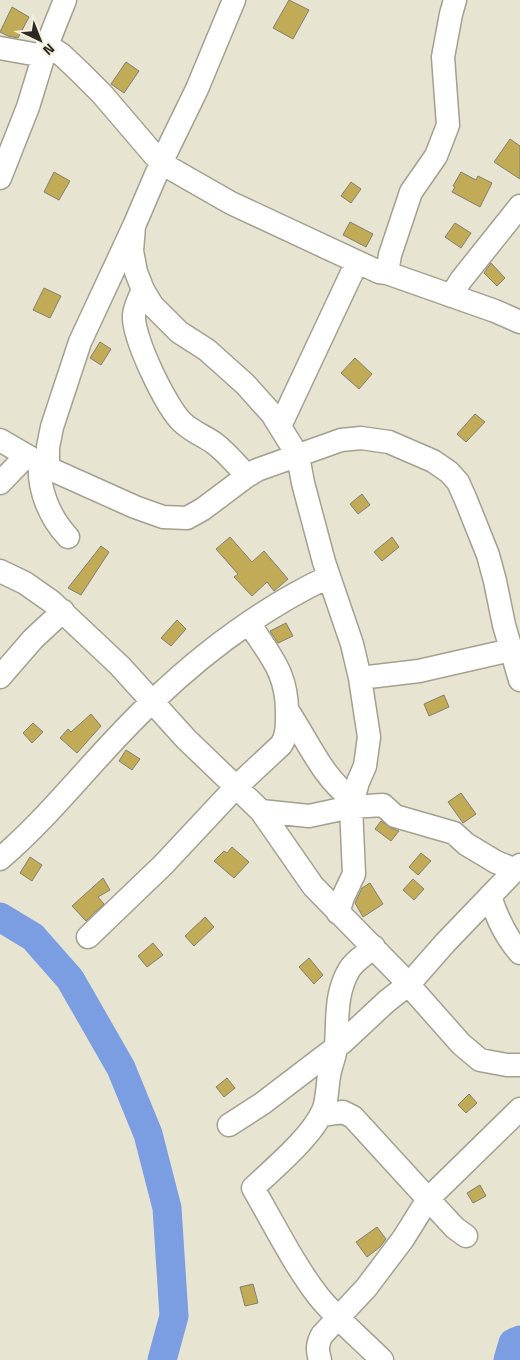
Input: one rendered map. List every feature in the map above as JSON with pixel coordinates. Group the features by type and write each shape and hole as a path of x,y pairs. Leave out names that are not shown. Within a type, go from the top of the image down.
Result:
{"street":[{"path":"0,178 28,107 45,51 65,0"},
{"path":"0,483 38,462 48,447 52,427 80,342 161,163 197,89 234,0"},
{"path":"387,273 390,255 411,192 436,156 448,125 444,57 454,0"},
{"path":"0,48 45,51 62,55 102,94 161,163 230,203 378,272 387,273 520,322"},
{"path":"451,296 461,280 520,206"},
{"path":"134,226 132,251 136,272 143,290 152,305 178,332 207,350 244,384 272,414 298,456 302,483 328,577 350,638 360,678 369,737 365,766 352,803 354,874 338,913"},
{"path":"280,426 356,262"},
{"path":"143,290 137,301 134,316 136,334 146,360 168,404 181,422 216,444 247,476"},
{"path":"0,440 38,462 141,510 163,517 179,518 187,518 203,509 247,476 274,463 341,440 362,438 389,442 433,462 449,472 458,482 473,514 488,555 520,680"},
{"path":"38,462 39,476 48,504 59,528 68,537"},
{"path":"0,571 25,583 63,611 120,666 186,739 262,811 313,886 409,984 460,1044 480,1060 507,1065 520,1065"},
{"path":"0,859 30,831 152,701 207,653 285,599 328,577"},
{"path":"0,677 33,639 63,611"},
{"path":"88,936 163,865 236,787 286,738 288,698 285,685 273,657 249,623"},
{"path":"360,678 419,671 511,650"},
{"path":"288,711 320,764 352,803"},
{"path":"229,1125 263,1103 336,1047 387,1001 409,984 434,955 518,868 496,862 466,844 454,833 395,816 383,805 352,803 309,816 262,811"},
{"path":"490,896 497,919 511,943 520,953"},
{"path":"374,947 353,965 343,984 337,1008 336,1047 330,1068 326,1097 320,1115 301,1140 253,1188 318,1296 338,1319 382,1360"},
{"path":"320,1360 318,1343 327,1329 366,1288 403,1239 428,1199 520,1109"},
{"path":"320,1115 343,1112 353,1117 455,1228 466,1236"}],"building":[{"path":"289,0 309,10 293,39 273,28"},
{"path":"12,7 29,17 18,38 0,32"},
{"path":"126,62 139,71 124,93 111,84"},
{"path":"510,139 520,146 520,179 494,162"},
{"path":"54,172 70,181 59,200 44,192"},
{"path":"461,172 476,180 478,176 492,183 480,207 452,192 455,187 453,186"},
{"path":"351,182 361,189 351,203 341,196"},
{"path":"350,222 373,234 366,247 343,235"},
{"path":"455,223 471,233 461,248 445,237"},
{"path":"491,263 505,278 497,286 484,273"},
{"path":"44,288 61,296 50,318 33,310"},
{"path":"100,342 111,349 101,365 90,358"},
{"path":"355,358 372,374 359,389 341,373"},
{"path":"475,414 485,422 466,442 457,434"},
{"path":"362,494 370,505 358,514 350,504"},
{"path":"230,537 252,562 264,551 288,579 274,591 267,582 252,596 234,577 238,574 216,549"},
{"path":"392,537 399,547 382,561 374,552"},
{"path":"101,546 109,552 81,595 68,588"},
{"path":"177,620 186,629 171,646 161,638"},
{"path":"286,623 293,636 278,643 270,631"},
{"path":"444,695 449,707 429,716 424,704"},
{"path":"91,714 101,726 77,753 60,738 68,729 71,732"},
{"path":"33,723 43,732 32,743 23,733"},
{"path":"126,750 140,759 132,770 119,761"},
{"path":"461,793 476,814 463,823 448,802"},
{"path":"381,821 399,831 391,841 375,829"},
{"path":"232,847 249,862 234,878 214,861 224,851 227,853"},
{"path":"421,853 431,861 418,875 409,867"},
{"path":"30,857 42,865 32,881 20,873"},
{"path":"103,878 110,890 98,897 104,904 86,921 72,906"},
{"path":"413,879 424,889 414,900 403,890"},
{"path":"370,883 383,904 363,917 355,903 362,888"},
{"path":"205,917 214,927 194,946 185,936"},
{"path":"153,943 163,955 147,967 138,956"},
{"path":"309,958 323,975 314,984 299,967"},
{"path":"227,1078 235,1088 224,1097 216,1087"},
{"path":"469,1094 477,1103 466,1113 458,1105"},
{"path":"480,1185 486,1196 473,1203 467,1193"},
{"path":"377,1227 386,1239 380,1247 367,1257 356,1242"},
{"path":"253,1284 258,1303 245,1306 240,1287"}],"waterway":[{"path":"0,917 33,937 70,979 121,1068 148,1134 167,1208 174,1316 162,1360"},
{"path":"508,1360 513,1343 520,1340"}]}
